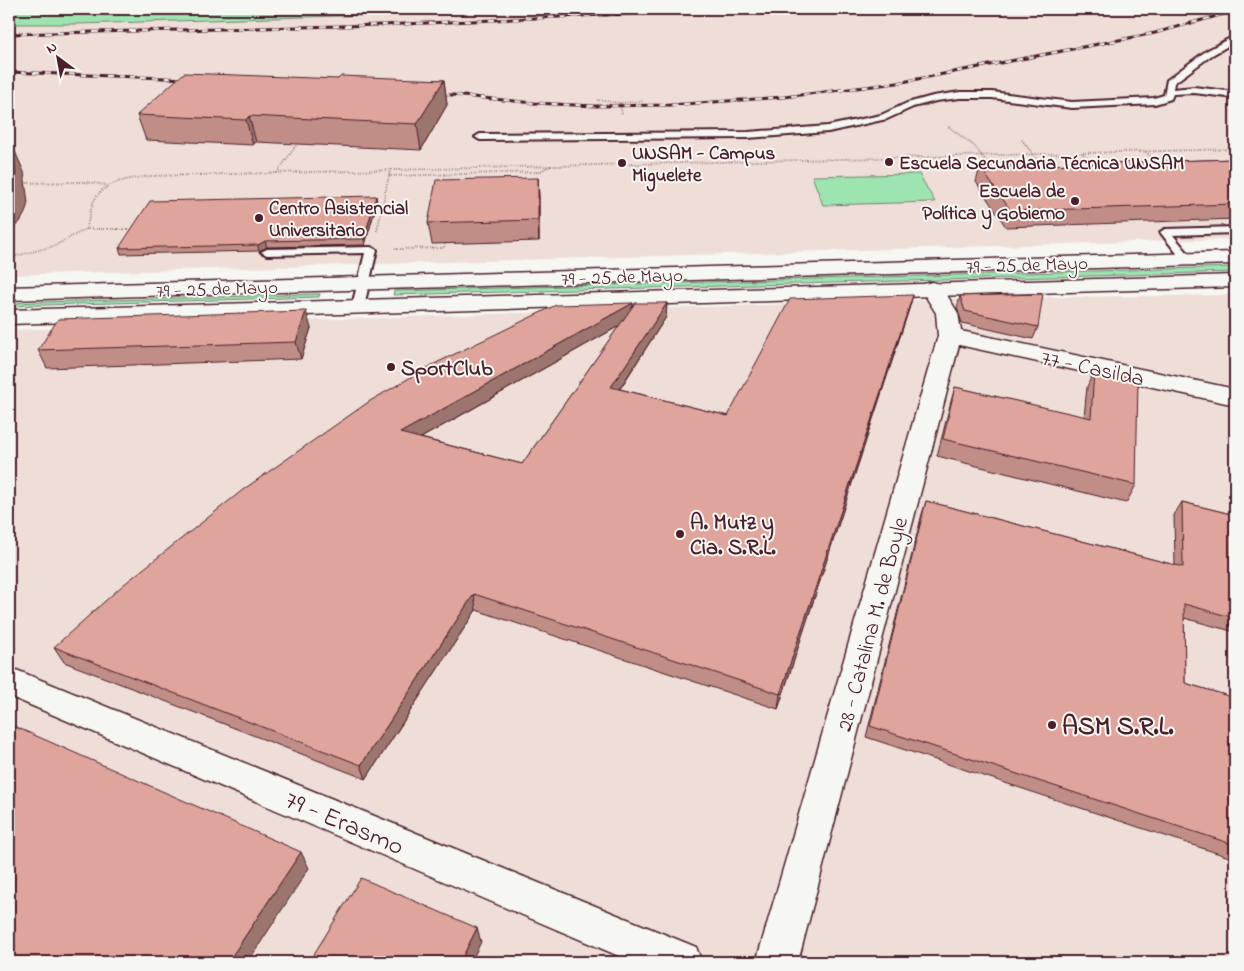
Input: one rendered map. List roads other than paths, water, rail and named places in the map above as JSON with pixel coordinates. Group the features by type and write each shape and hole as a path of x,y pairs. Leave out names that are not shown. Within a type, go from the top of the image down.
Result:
{"main road":[{"name":"79 - 25 de Mayo","path":"9,294 1235,258"},
{"name":"79 - 25 de Mayo","path":"9,317 1235,281"},
{"name":"28 - Catalina M. de Boyle","path":"777,962 950,336 947,313 932,289"},
{"name":"77 - Casilda","path":"950,336 1235,397"},
{"name":"79 - Erasmo","path":"9,681 681,962"}],"lane":[{"path":"480,137 748,134 828,129 884,117 910,105 936,98 960,95 992,95 1072,105 1155,101 1168,97 1170,82 1209,53 1235,39"},
{"path":"1170,92 1194,90 1235,96"},
{"path":"1187,259 1164,232 1235,230"},
{"path":"267,252 371,250 358,306"}],"railway":[{"path":"9,34 382,25 739,9"},
{"path":"432,93 534,103 595,106 670,105 784,97 897,83 1155,33 1235,11"},
{"path":"9,72 190,79"}],"place":[{"name":"Escuela Secundaria Técnica UNSAM","path":"889,162"},
{"name":"UNSAM - Campus Miguelete","path":"622,163"},
{"name":"Escuela de Política y Gobierno","path":"1075,201"},
{"name":"Centro Asistencial Universitario","path":"259,218"},
{"name":"SportClub","path":"391,367"},
{"name":"A. Mutz y Cia. S.R.L.","path":"680,534"},
{"name":"ASM S.R.L.","path":"1052,725"}]}
